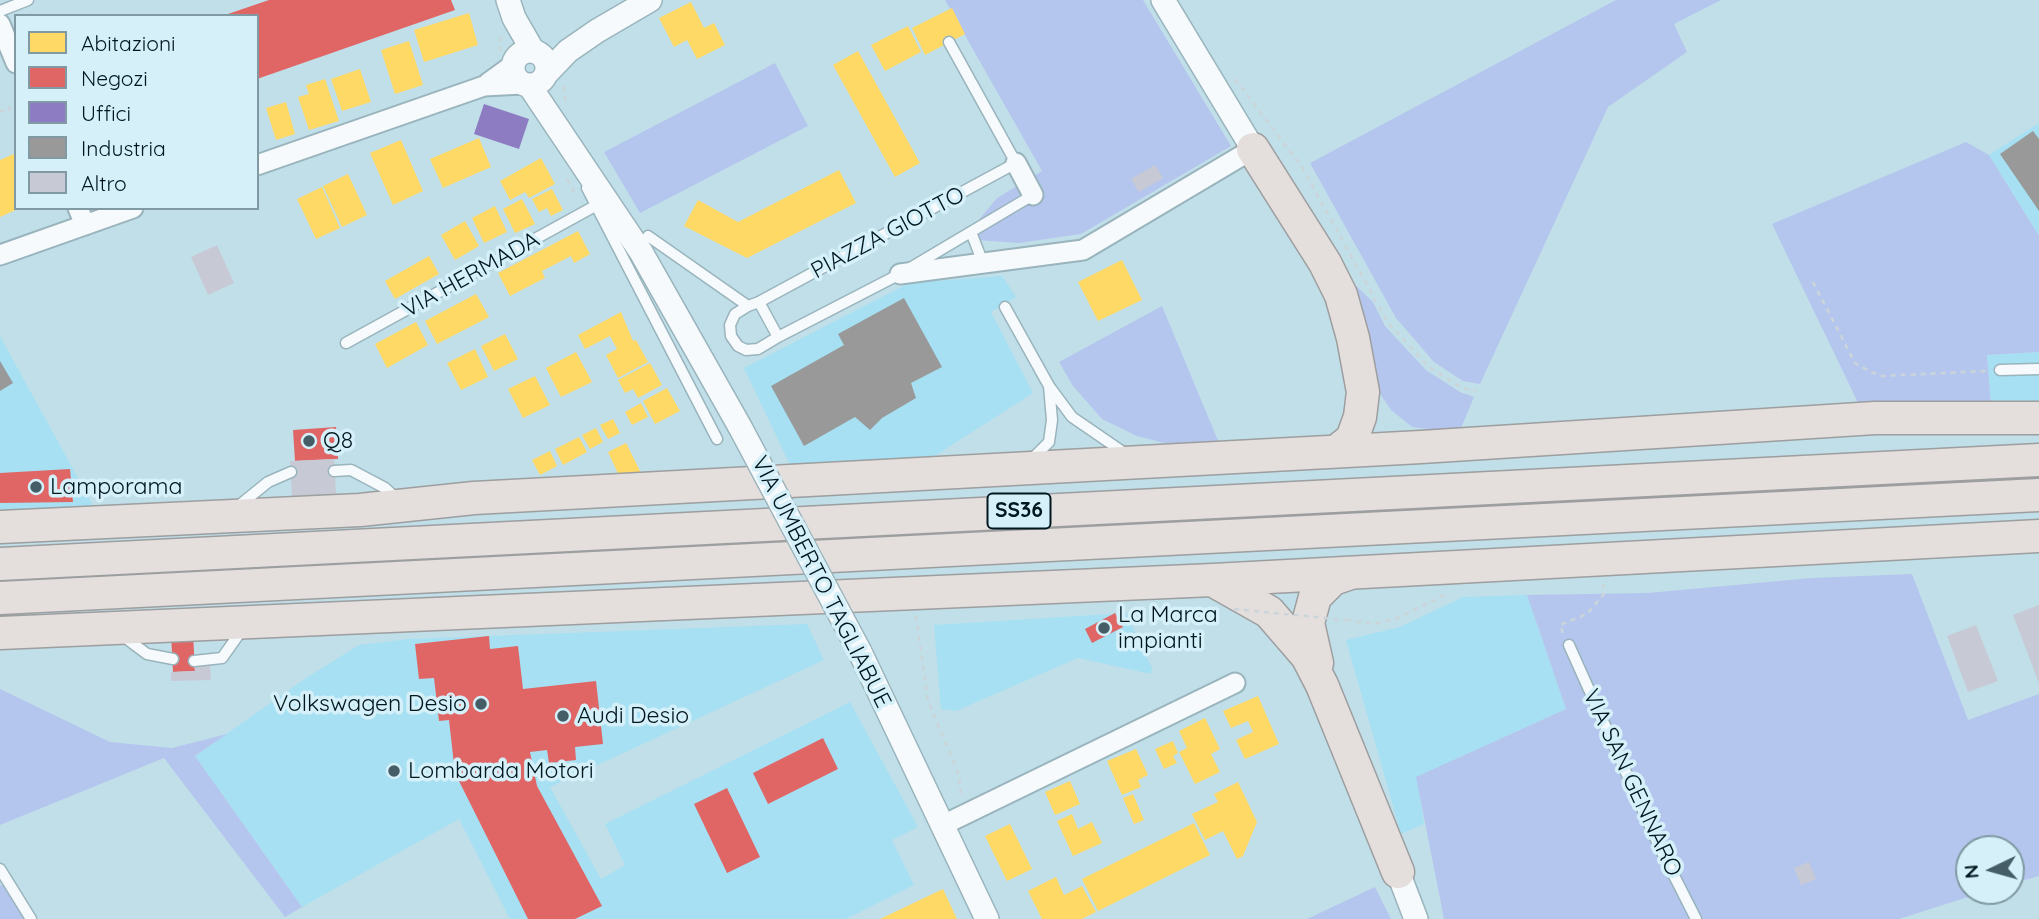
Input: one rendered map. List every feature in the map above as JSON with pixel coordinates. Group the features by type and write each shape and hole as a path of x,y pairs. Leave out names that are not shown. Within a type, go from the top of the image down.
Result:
{"highway":[{"path":"1252,149 1325,263 1340,295 1353,338 1363,392 1360,417 1352,439 1337,452"},
{"path":"1363,392 1394,433 1421,447"},
{"path":"0,527 404,506 474,498 1337,452 1875,418 2039,418"},
{"name":"SS36","path":"0,564 2039,460"},
{"name":"SS36","path":"0,598 2039,495"},
{"path":"0,633 1213,580 2039,536"},
{"path":"1322,685 1308,623 1315,597 1333,579 1357,571"},
{"path":"1213,580 1269,611 1292,635 1322,685 1398,872"}],"street":[{"path":"259,164 530,68 568,51 650,0"},
{"path":"900,274 1083,250 1252,149 1163,0"},
{"name":"VIA UMBERTO TAGLIABUE","path":"511,9 530,68 555,120 638,250 740,427 860,652 987,919"},
{"path":"0,24 14,58"},
{"path":"1016,163 1033,195"},
{"path":"0,255 81,217 121,210"},
{"path":"943,825 1235,682"},
{"path":"1398,872 1416,919"}],"lane":[{"path":"0,11 28,0"},
{"path":"949,42 1016,163"},
{"name":"VIA UMBERTO TAGLIABUE","path":"555,120 595,206 638,250 717,439"},
{"name":"PIAZZA GIOTTO","path":"759,302 1016,163"},
{"path":"778,337 759,302 735,314 730,325 731,336 737,346 758,349 900,274 1033,195"},
{"name":"VIA HERMADA","path":"346,343 595,206"},
{"path":"971,232 984,263"},
{"path":"638,250 748,306"},
{"path":"1005,307 1049,386 1072,417 1113,448 1147,462"},
{"path":"2000,370 2039,369"},
{"path":"1017,470 1049,442 1052,420 1049,386"},
{"path":"334,471 351,470 385,488 404,506"},
{"path":"227,515 268,482 291,472"},
{"path":"194,661 222,658 250,620"},
{"path":"111,627 147,654 173,659"},
{"name":"VIA SAN GENNARO","path":"1569,645 1659,846 1696,919"},
{"path":"0,869 31,919"}],"path":[{"path":"1234,78 1302,167 1388,323 1429,367 1462,388 1476,391"},
{"path":"0,111 9,107 12,113 14,112"},
{"path":"1813,282 1855,363 1871,372 1882,376 2000,370"},
{"path":"1569,645 1560,625 1587,614 1604,594 1602,581"},
{"path":"1234,609 1346,620"},
{"path":"916,613 928,701 961,786 960,800 956,804"}],"shaded area":[{"path":"945,0 1143,0 1231,146 1081,234 1019,243 963,239 997,198 1042,171"},
{"path":"1616,0 1721,0 1674,24 1687,52 1608,107 1480,384 1463,381 1434,362 1396,318 1310,163"},
{"path":"775,63 808,126 640,213 604,152"},
{"path":"2039,123 2039,236 1989,155"},
{"path":"1966,142 1989,155 2039,236 2039,352 1987,355 1991,405 1861,409 1772,224"},
{"path":"1002,276 1016,297 991,312 1033,393 927,461 791,467 744,368 909,283"},
{"path":"1346,276 1373,302 1385,326 1426,370 1460,392 1474,397 1459,433 1412,427 1391,410 1374,385"},
{"path":"1162,306 1219,443 1172,445 1137,436 1102,419 1073,386 1059,362"},
{"path":"0,336 96,511 0,518"},
{"path":"2039,352 2039,401 1991,405 1987,355"},
{"path":"1912,574 1968,720 2039,694 2039,876 2025,880 2025,835 1955,835 1955,901 1899,919 1444,919 1416,777 1566,709 1527,595 1648,593 1812,578"},
{"path":"1527,595 1566,709 1417,777 1424,824 1401,834 1346,640 1400,627 1463,597"},
{"path":"1126,613 1152,668 1151,674 1078,658 956,711 941,709 934,625"},
{"name":"Lombarda Motori","path":"807,624 824,660 550,787 601,879 625,865 605,824 850,702 918,827 892,840 914,885 846,919 510,919 459,819 302,907 195,756 306,678 359,645 409,639"},
{"path":"0,689 110,742 172,748 227,734 195,756 302,907 285,917 164,758 0,825"},
{"path":"0,885 5,886 26,919 0,919"},
{"path":"1375,887 1391,919 1307,919"}],"building: Abitazioni":[{"path":"691,2 704,28 714,23 725,45 697,59 687,40 674,47 659,18"},
{"path":"952,8 965,34 925,55 912,28"},
{"path":"469,13 478,45 424,62 414,30"},
{"path":"908,26 921,52 885,71 871,45"},
{"path":"409,41 423,85 395,94 381,50"},
{"path":"858,51 920,163 895,177 833,65"},
{"path":"360,69 371,102 342,111 331,79"},
{"path":"325,79 339,121 309,130 298,97 309,94 306,85"},
{"path":"286,102 295,134 276,140 266,108"},
{"path":"479,138 491,167 443,188 430,159"},
{"path":"401,140 423,191 393,205 370,153"},
{"path":"14,154 16,210 0,217 0,160"},
{"path":"541,158 555,184 529,198 525,192 510,200 500,181"},
{"path":"839,170 856,203 747,258 684,226 698,200 738,222"},
{"path":"348,174 367,215 342,227 323,186"},
{"path":"322,187 340,228 316,239 297,199"},
{"path":"552,189 563,210 551,216 547,208 539,212 532,199"},
{"path":"522,199 535,224 515,233 503,209"},
{"path":"495,206 507,232 484,243 472,218"},
{"path":"465,221 479,246 455,260 441,235"},
{"path":"578,231 590,254 574,263 571,256 542,271 545,278 510,296 498,273"},
{"path":"429,256 439,274 395,299 385,281"},
{"path":"1122,260 1142,300 1098,321 1078,282"},
{"path":"476,294 489,317 437,344 425,321"},
{"path":"621,312 633,341 636,340 648,362 618,378 606,355 617,349 610,336 585,349 578,335"},
{"path":"416,322 428,345 387,368 375,344"},
{"path":"505,334 518,359 494,371 481,346"},
{"path":"475,349 488,377 461,390 447,363"},
{"path":"576,352 592,382 561,397 546,368"},
{"path":"650,363 662,385 638,398 633,389 625,393 618,380"},
{"path":"535,376 550,405 523,418 508,389"},
{"path":"667,388 680,411 655,424 643,401"},
{"path":"641,403 648,417 632,425 625,412"},
{"path":"613,419 620,433 608,439 600,425"},
{"path":"596,428 603,442 590,449 582,435"},
{"path":"579,437 587,452 563,465 555,449"},
{"path":"626,443 641,473 622,482 608,452"},
{"path":"550,451 557,466 540,475 532,460"},
{"path":"1258,696 1279,744 1245,759 1236,740 1253,732 1248,721 1231,728 1223,711"},
{"path":"1205,718 1220,749 1211,754 1220,772 1195,784 1179,752 1187,748 1179,731"},
{"path":"1173,741 1178,753 1173,756 1177,763 1164,769 1155,749"},
{"path":"1136,749 1148,775 1138,780 1141,787 1122,795 1107,761"},
{"path":"1070,781 1080,804 1055,815 1045,792"},
{"path":"1238,782 1257,822 1243,856 1237,859 1223,831 1205,840 1192,814 1218,802 1214,794"},
{"path":"1133,794 1144,820 1134,824 1123,798"},
{"path":"1072,814 1078,829 1092,822 1102,843 1073,856 1057,821"},
{"path":"1194,823 1210,855 1098,911 1082,879"},
{"path":"1010,824 1032,869 1007,881 985,836"},
{"path":"1056,877 1064,895 1082,886 1096,912 1082,919 1042,919 1028,891"},
{"path":"943,889 957,919 880,919"}],"building: Negozi":[{"path":"269,0 451,0 455,10 259,78 259,14 228,14"},
{"path":"336,427 338,459 295,461 293,430"},
{"name":"Lamporama","path":"70,469 73,502 0,503 0,473"},
{"name":"La Marca impianti","path":"1115,613 1123,627 1092,643 1085,629"},
{"path":"193,633 195,671 173,672 171,634"},
{"path":"489,636 490,649 518,646 523,689 596,681 603,744 575,747 576,760 549,763 547,750 530,752 537,786 602,906 575,919 528,919 455,773 449,720 439,721 434,678 419,679 415,644"},
{"path":"823,738 838,769 768,804 753,773"},
{"path":"727,788 760,857 727,873 694,804"}],"building: Uffici":[{"path":"484,104 529,119 519,149 474,134"}],"building: Industria":[{"path":"2033,131 2039,139 2039,211 2000,154"},
{"path":"904,298 942,367 911,383 916,398 882,418 870,430 855,417 804,446 771,386 844,345 838,334"},
{"path":"0,361 13,383 0,391"}],"building: Altro":[{"path":"1155,165 1163,178 1139,192 1131,179"},
{"path":"217,245 234,283 208,295 191,257"},
{"path":"334,459 336,494 292,497 290,461"},
{"path":"2039,605 2039,683 2013,615"},
{"path":"1976,625 1998,681 1968,692 1947,636"},
{"path":"210,665 211,680 171,681 171,672 195,671 194,666"},
{"path":"1809,862 1816,879 1801,885 1794,868"}],"place":[{"name":"Q8","path":"309,441"},
{"name":"Lamporama","path":"36,487"},
{"name":"La Marca impianti","path":"1104,628"},
{"name":"Volkswagen Desio","path":"481,704"},
{"name":"Audi Desio","path":"563,716"},
{"name":"Lombarda Motori","path":"394,771"}]}
